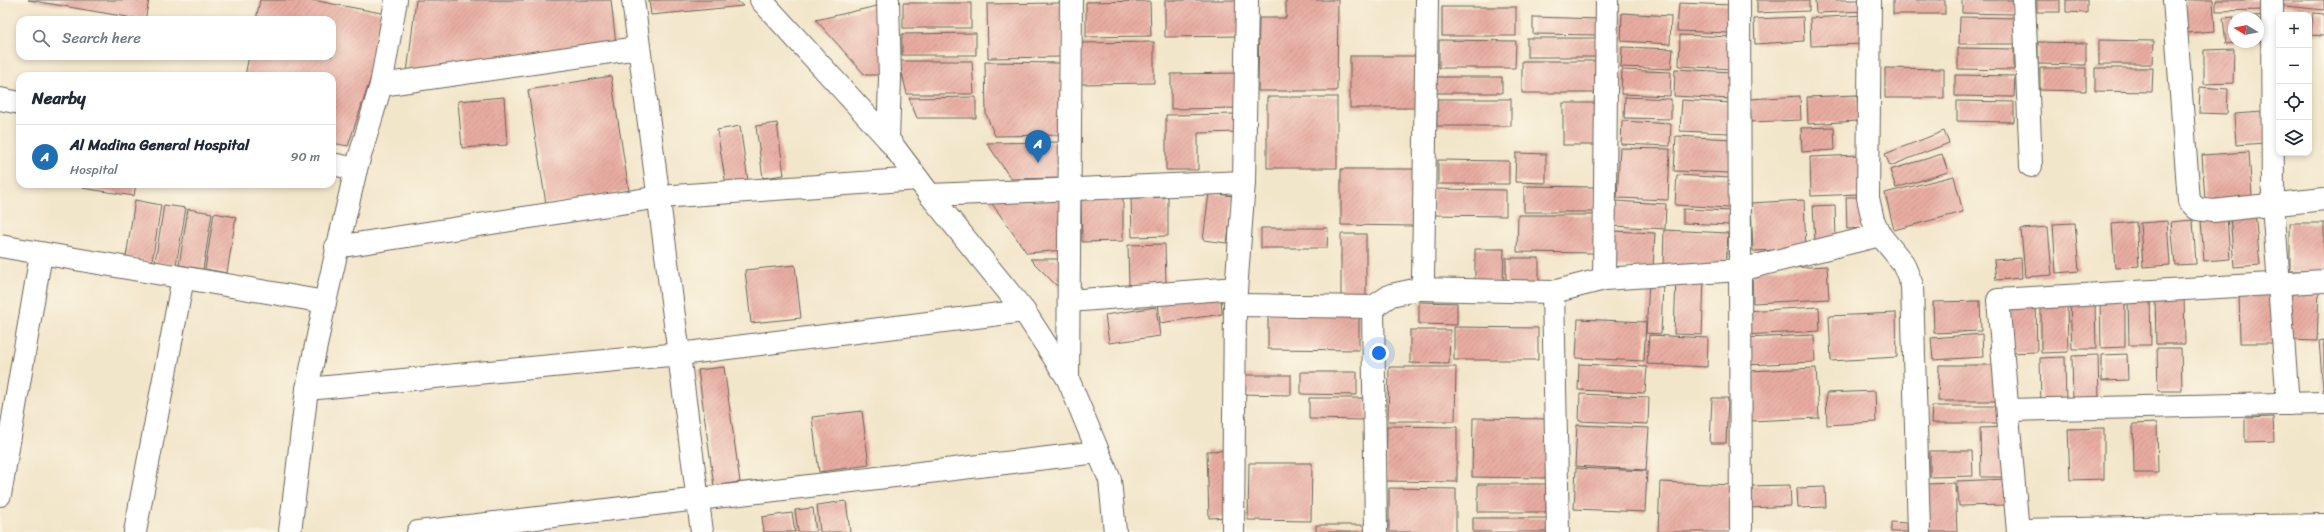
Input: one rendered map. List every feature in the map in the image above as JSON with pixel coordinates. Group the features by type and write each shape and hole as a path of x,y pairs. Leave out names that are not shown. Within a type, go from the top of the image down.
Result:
{"street":[{"path":"290,532 307,389 336,247 356,169 381,86 396,0"},
{"path":"633,0 638,48 660,197 702,532"},
{"path":"762,0 888,139 924,187 1024,311 1068,379 1110,480 1115,532"},
{"path":"888,0 890,79 888,139"},
{"path":"1068,379 1071,0"},
{"path":"1233,532 1236,297 1244,182 1247,0"},
{"path":"1419,289 1424,269 1426,0"},
{"path":"1604,279 1607,0"},
{"path":"1739,0 1741,532"},
{"path":"1870,0 1868,198 1873,220 1880,235 1903,263 1912,286 1919,532"},
{"path":"2024,0 2031,166"},
{"path":"2174,0 2189,201 2197,209 2213,211 2324,199"},
{"path":"2272,0 2273,204 2277,282 2288,404"},
{"path":"381,86 638,48"},
{"path":"0,99 16,102"},
{"path":"336,165 356,169"},
{"path":"336,247 660,197 924,187 1070,188 1244,182"},
{"path":"1069,301 1236,297 1373,307 1391,295 1419,289 1553,292 1604,279 1740,270 1880,235"},
{"path":"0,246 325,302"},
{"path":"0,495 41,254"},
{"path":"135,532 183,278"},
{"path":"2324,281 2277,282 1998,300 2018,531 2324,525"},
{"path":"1553,292 1558,532"},
{"path":"1373,307 1376,532"},
{"path":"307,389 680,354 1024,311"},
{"path":"2008,410 2324,403"},
{"path":"418,532 1098,452"}],"building":[{"path":"28,0 149,0 146,16 122,16"},
{"path":"260,0 312,0 392,15 348,146 336,144 336,72 246,72 248,60 336,60 336,16 257,16"},
{"path":"416,0 611,0 616,45 407,73"},
{"path":"649,0 736,0 743,6 651,15"},
{"path":"1165,0 1241,0 1241,36 1165,37"},
{"path":"1286,0 1338,0 1337,91 1258,91 1259,18 1286,18"},
{"path":"1757,0 1809,0 1809,11 1757,13"},
{"path":"1815,0 1869,0 1869,11 1816,13"},
{"path":"1893,0 1945,0 1945,14 1893,14"},
{"path":"1962,0 2015,0 2015,14 1962,13"},
{"path":"2037,0 2060,0 2060,12 2037,12"},
{"path":"2066,0 2087,0 2087,13 2066,12"},
{"path":"2185,0 2213,0 2215,31 2186,33"},
{"path":"2216,0 2264,0 2265,10 2216,11"},
{"path":"2276,0 2324,0 2324,10 2275,5"},
{"path":"1150,1 1151,36 1086,37 1086,2"},
{"path":"903,3 971,3 971,28 903,28"},
{"path":"1062,3 1062,57 988,58 987,4"},
{"path":"1679,3 1730,5 1729,33 1677,31"},
{"path":"877,6 885,75 865,75 816,20"},
{"path":"1442,7 1516,7 1516,36 1442,36"},
{"path":"1622,13 1671,16 1670,44 1621,41"},
{"path":"2313,13 2324,14 2324,36 2312,35"},
{"path":"1864,15 1865,44 1811,46 1810,18"},
{"path":"2265,15 2267,41 2264,41"},
{"path":"1533,17 1600,19 1599,35 1533,34"},
{"path":"1803,17 1804,41 1755,44 1754,19"},
{"path":"1960,17 2018,18 2017,44 1959,44"},
{"path":"2223,18 2228,18 2228,44 2226,44"},
{"path":"976,33 976,55 902,55 902,34"},
{"path":"1680,35 1733,37 1732,69 1679,66"},
{"path":"1527,38 1597,38 1597,57 1527,57"},
{"path":"1439,40 1516,41 1515,68 1439,68"},
{"path":"2099,40 2154,41 2153,64 2099,64"},
{"path":"1154,42 1154,83 1081,84 1081,43"},
{"path":"2038,42 2086,43 2086,65 2038,64"},
{"path":"1622,47 1673,49 1671,69 1621,67"},
{"path":"1958,48 2014,49 2014,70 1958,69"},
{"path":"2234,49 2233,83 2204,84 2204,50"},
{"path":"1350,56 1420,56 1420,108 1350,108"},
{"path":"899,61 972,61 974,94 907,94"},
{"path":"1522,61 1599,61 1598,93 1522,93"},
{"path":"985,62 1061,63 1062,135 995,136 986,114"},
{"path":"1885,68 1944,69 1944,98 1885,98"},
{"path":"2040,68 2086,68 2086,91 2040,90"},
{"path":"2095,68 2153,68 2152,92 2095,91"},
{"path":"1675,69 1732,72 1731,99 1674,96"},
{"path":"1622,70 1671,72 1670,96 1621,94"},
{"path":"1242,73 1243,108 1171,109 1171,74"},
{"path":"1955,75 2015,76 2014,97 1955,96"},
{"path":"611,76 629,191 546,204 528,90"},
{"path":"1436,77 1502,77 1502,93 1435,93"},
{"path":"2200,87 2228,89 2227,114 2199,113"},
{"path":"1857,95 1858,121 1808,124 1807,97"},
{"path":"1800,96 1801,120 1751,122 1750,99"},
{"path":"504,97 507,145 462,148 458,101"},
{"path":"976,97 976,118 917,118 909,98"},
{"path":"1267,97 1337,97 1337,168 1267,168"},
{"path":"1625,97 1671,99 1671,119 1624,118"},
{"path":"1437,99 1511,99 1511,126 1437,126"},
{"path":"1682,100 1731,103 1730,133 1680,131"},
{"path":"1957,101 2014,102 2014,122 1957,121"},
{"path":"1563,103 1597,103 1597,145 1563,145"},
{"path":"2263,112 2265,143 2236,145 2234,114"},
{"path":"1241,114 1242,132 1198,133 1198,170 1166,170 1166,115"},
{"path":"1622,121 1671,124 1670,146 1621,144"},
{"path":"777,123 784,175 763,178 756,126"},
{"path":"740,126 748,181 726,185 717,130"},
{"path":"1834,127 1835,150 1802,152 1801,128"},
{"path":"1944,131 1949,143 1890,166 1885,154"},
{"path":"1676,136 1732,139 1730,173 1674,171"},
{"path":"1062,142 1062,178 1011,179 987,143"},
{"path":"1620,148 1670,149 1668,200 1617,198"},
{"path":"2249,152 2252,196 2205,200 2202,155"},
{"path":"1516,153 1546,154 1546,183 1515,182"},
{"path":"1942,154 1948,172 1896,188 1890,170"},
{"path":"1859,155 1860,194 1811,196 1810,157"},
{"path":"1438,160 1509,161 1509,184 1438,184"},
{"path":"1341,169 1415,169 1415,226 1341,225"},
{"path":"1677,175 1730,178 1729,208 1675,205"},
{"path":"1954,176 1963,212 1894,230 1885,193"},
{"path":"1524,186 1595,187 1595,212 1524,212"},
{"path":"82,188 135,188 134,196"},
{"path":"1433,189 1506,190 1506,216 1433,215"},
{"path":"1209,193 1233,196 1227,243 1203,240"},
{"path":"1064,196 1065,250 1027,253 988,198"},
{"path":"1168,197 1168,236 1132,237 1131,198"},
{"path":"1846,197 1864,197 1865,228 1847,229"},
{"path":"1081,198 1123,198 1123,241 1082,242"},
{"path":"135,200 161,205 152,262 126,257"},
{"path":"1804,200 1806,249 1753,251 1751,203"},
{"path":"1615,201 1666,204 1665,229 1614,226"},
{"path":"164,205 186,208 176,265 155,262"},
{"path":"1835,205 1836,240 1815,241 1813,206"},
{"path":"188,209 212,213 203,269 179,265"},
{"path":"1683,209 1731,211 1731,225 1683,223"},
{"path":"2255,212 2260,265 2234,267 2230,214"},
{"path":"214,213 236,217 227,273 205,269"},
{"path":"1518,215 1595,215 1595,253 1517,252"},
{"path":"2227,217 2230,259 2204,261 2201,220"},
{"path":"2193,220 2196,264 2175,265 2171,222"},
{"path":"2167,221 2170,265 2143,267 2140,223"},
{"path":"2136,222 2139,266 2115,268 2112,224"},
{"path":"2075,223 2079,271 2056,273 2053,224"},
{"path":"2290,223 2324,223 2324,271 2290,271"},
{"path":"2048,227 2052,275 2025,277 2021,229"},
{"path":"1261,228 1328,228 1327,248 1261,248"},
{"path":"1664,230 1728,233 1726,268 1663,265"},
{"path":"1611,231 1655,233 1653,268 1610,267"},
{"path":"1341,234 1366,234 1366,297 1341,297"},
{"path":"1165,244 1166,284 1129,285 1128,245"},
{"path":"1475,249 1504,249 1503,287 1475,287"},
{"path":"1506,258 1539,258 1539,288 1506,288"},
{"path":"2021,258 2022,278 1996,280 1994,260"},
{"path":"1030,259 1063,259 1063,292"},
{"path":"795,265 801,318 751,323 745,270"},
{"path":"1827,266 1829,299 1753,303 1752,270"},
{"path":"1676,277 1704,278 1702,335 1674,334"},
{"path":"1649,282 1663,282 1661,334 1646,333"},
{"path":"2271,287 2272,343 2240,343 2239,288"},
{"path":"2290,288 2319,289 2317,341 2288,340"},
{"path":"1221,295 1222,314 1160,323 1158,301"},
{"path":"2184,295 2185,344 2156,344 2155,296"},
{"path":"2128,297 2150,297 2151,345 2129,345"},
{"path":"2125,300 2125,347 2101,348 2100,301"},
{"path":"1980,301 1981,331 1934,333 1933,302"},
{"path":"1419,302 1457,303 1457,325 1419,324"},
{"path":"2070,302 2095,302 2096,349 2072,349"},
{"path":"2067,303 2068,352 2041,353 2041,304"},
{"path":"2036,305 2037,352 2009,353 2007,306"},
{"path":"1156,307 1160,336 1109,343 1105,315"},
{"path":"1819,307 1820,331 1744,335 1743,311"},
{"path":"1268,313 1359,313 1359,350 1268,349"},
{"path":"1896,313 1897,357 1831,361 1829,316"},
{"path":"1578,319 1646,322 1644,361 1576,358"},
{"path":"1454,327 1538,328 1538,360 1454,360"},
{"path":"1410,330 1450,330 1449,364 1410,363"},
{"path":"1982,334 1983,357 1933,360 1931,338"},
{"path":"1649,335 1708,338 1707,367 1647,364"},
{"path":"1814,335 1815,362 1745,365 1744,338"},
{"path":"2324,340 2324,390 2323,390 2319,341"},
{"path":"2157,348 2181,348 2182,391 2158,391"},
{"path":"2127,354 2128,380 2102,381 2102,355"},
{"path":"2098,355 2099,401 2073,402 2072,356"},
{"path":"2065,357 2066,404 2041,404 2040,358"},
{"path":"1579,364 1647,367 1645,393 1578,390"},
{"path":"1939,365 1997,365 1997,401 1938,401"},
{"path":"724,367 740,482 714,486 698,370"},
{"path":"1389,367 1456,367 1455,421 1388,421"},
{"path":"1816,368 1819,418 1750,421 1748,371"},
{"path":"1301,372 1357,372 1357,395 1301,394"},
{"path":"1239,375 1291,375 1291,395 1238,394"},
{"path":"1875,391 1876,422 1827,425 1826,393"},
{"path":"1580,394 1649,397 1648,424 1579,421"},
{"path":"1309,398 1366,398 1366,420 1309,419"},
{"path":"1712,398 1728,398 1726,443 1710,443"},
{"path":"1932,406 1999,406 1999,423 1931,423"},
{"path":"862,411 869,465 819,472 812,417"},
{"path":"2273,417 2274,441 2245,442 2245,418"},
{"path":"1473,418 1547,419 1546,478 1472,477"},
{"path":"2157,423 2158,473 2134,473 2133,424"},
{"path":"1577,425 1649,428 1646,470 1575,466"},
{"path":"1387,426 1457,427 1457,482 1386,481"},
{"path":"2007,427 2008,477 1981,477 1980,428"},
{"path":"2104,428 2104,479 2070,480 2068,429"},
{"path":"1228,450 1231,517 1209,518 1207,451"},
{"path":"1930,451 1972,451 1973,476 1930,477"},
{"path":"1249,463 1312,463 1311,521 1248,520"},
{"path":"1576,468 1647,471 1645,512 1574,509"},
{"path":"2007,479 2007,505 1959,506 1957,481"},
{"path":"1660,482 1733,485 1730,532 1658,532"},
{"path":"1955,483 1957,532 1929,532 1927,484"},
{"path":"1478,484 1546,484 1546,512 1478,512"},
{"path":"1790,485 1791,506 1750,508 1749,486"},
{"path":"1825,487 1826,507 1798,508 1797,488"},
{"path":"1389,488 1456,489 1456,532 1389,532"},
{"path":"846,501 850,532 820,532 817,505"},
{"path":"813,508 816,532 798,532 795,510"},
{"path":"792,513 795,532 764,532 762,517"},
{"path":"1473,518 1549,518 1549,532 1473,532"},
{"path":"1891,522 1907,523 1907,532 1891,532"},
{"path":"1316,525 1369,525 1368,532 1316,532"}],"place":[{"name":"Al Madina General Hospital","path":"1038,163"}]}
